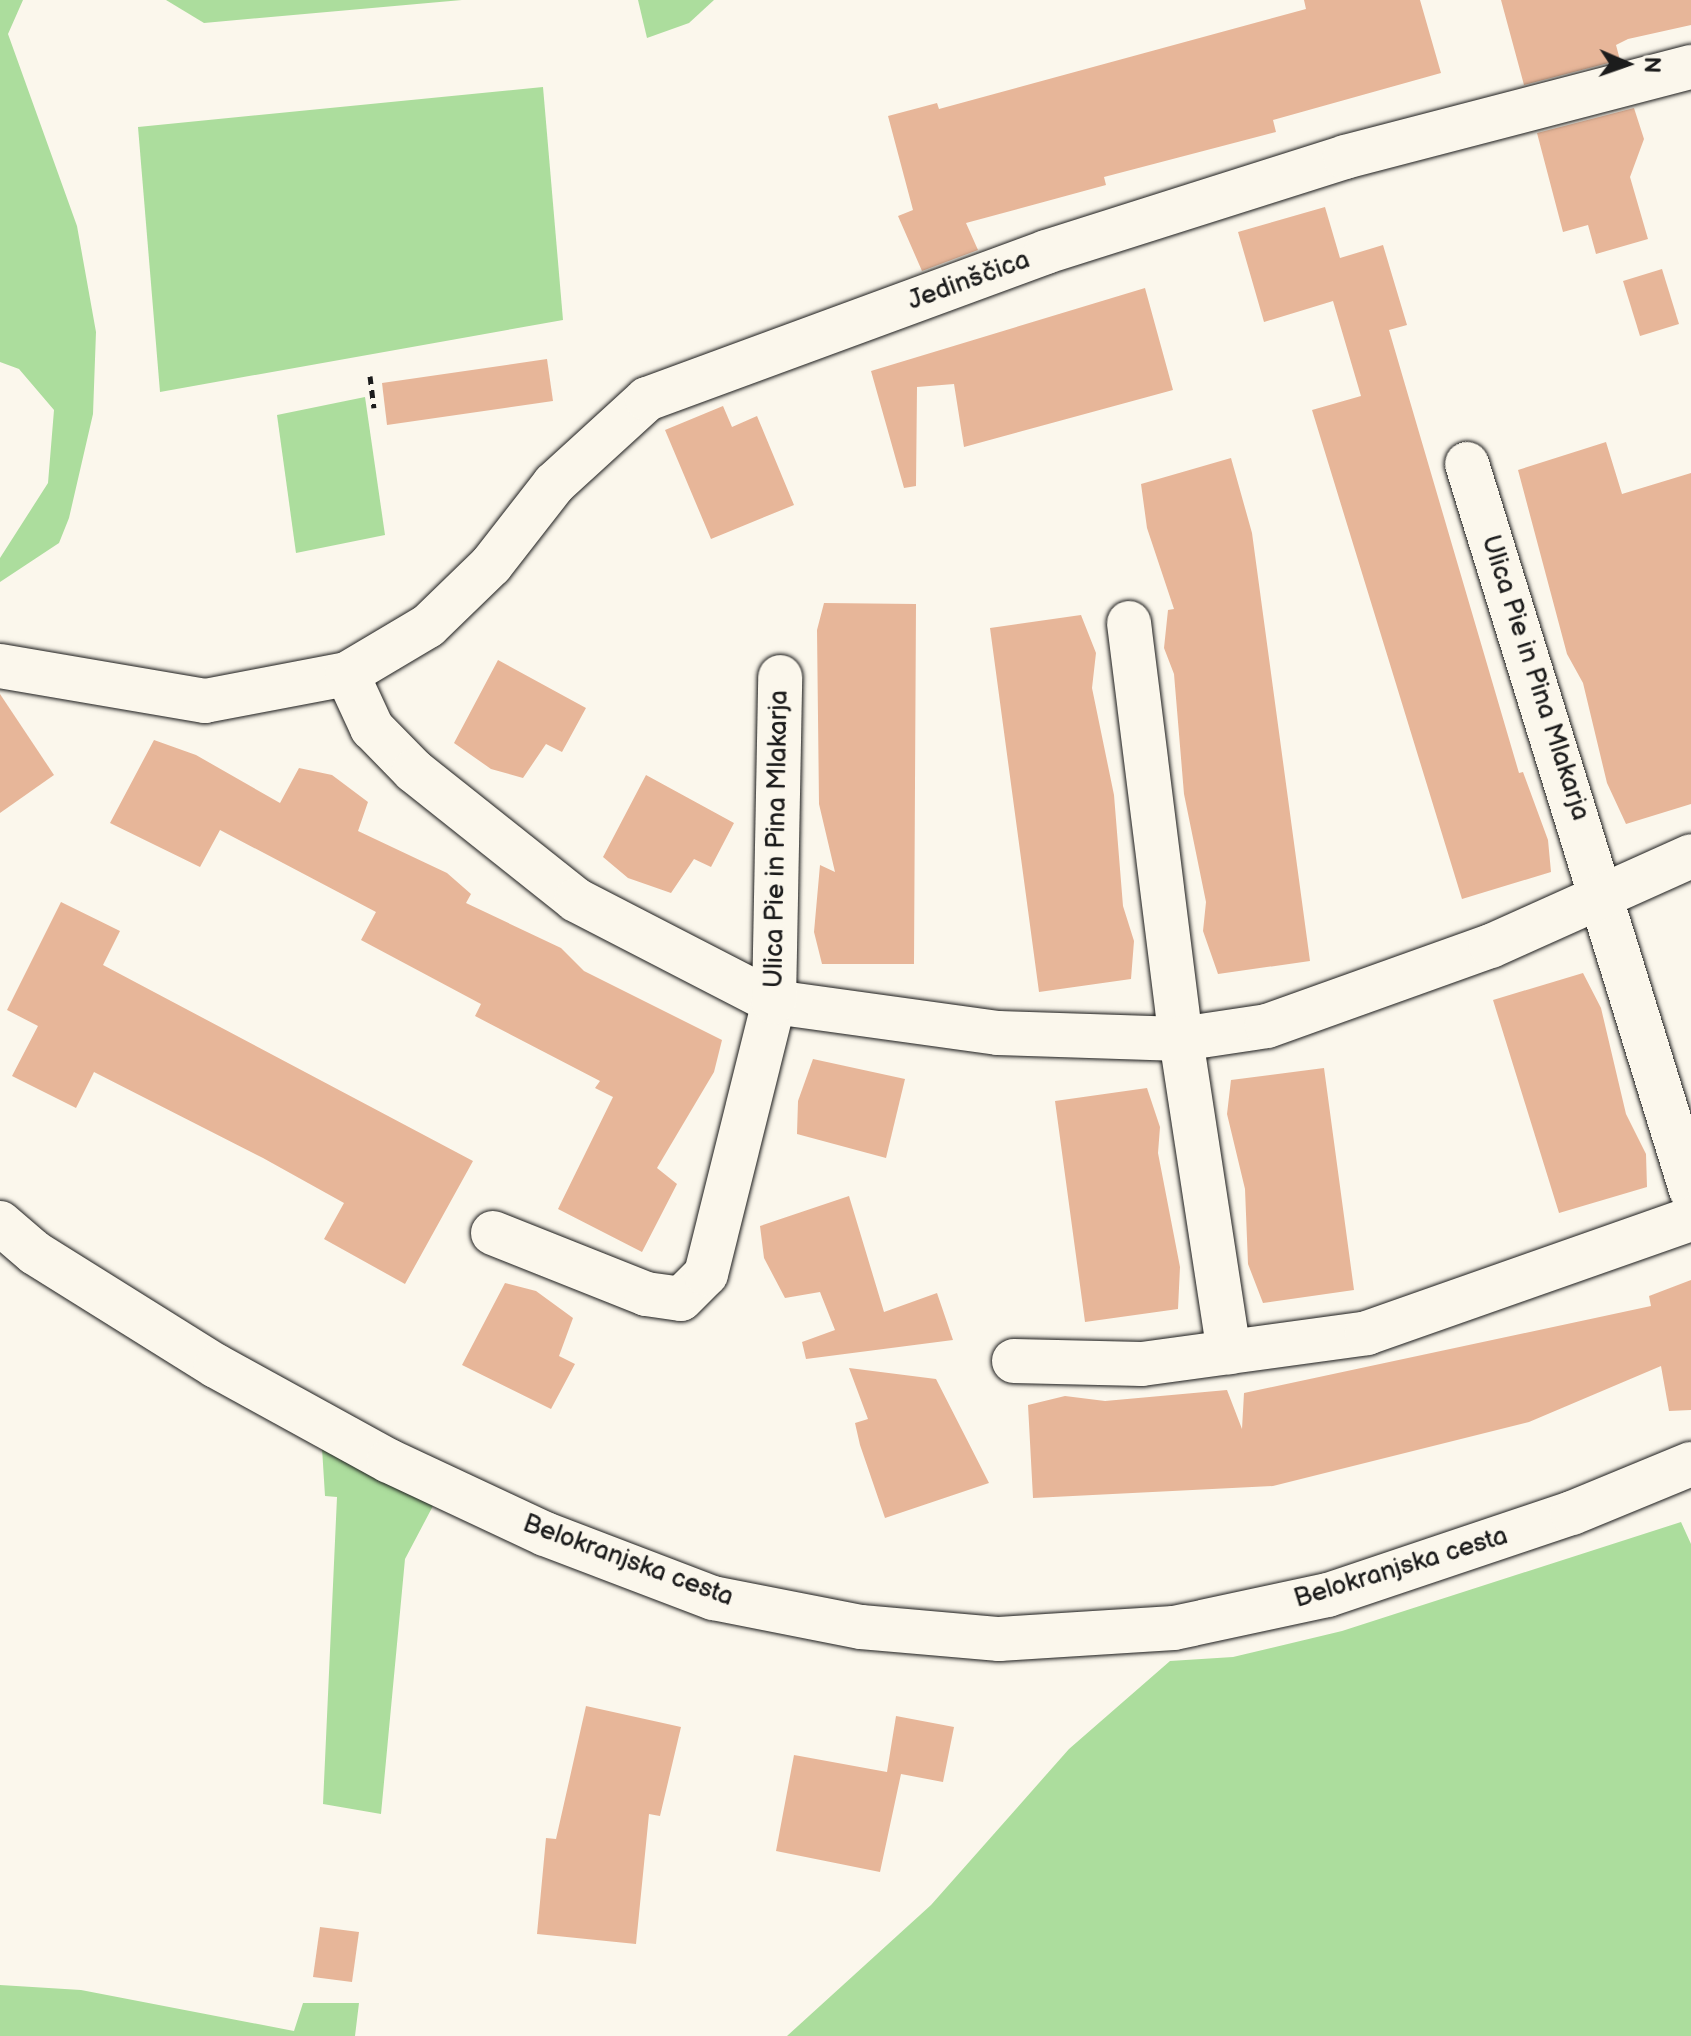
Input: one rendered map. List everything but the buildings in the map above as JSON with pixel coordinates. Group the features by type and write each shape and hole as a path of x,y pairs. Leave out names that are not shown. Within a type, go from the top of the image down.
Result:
{"street":[{"name":"Jedinščica","path":"0,666 205,701 347,674 428,626 491,565 554,484 647,399 1046,252 1345,157 1691,67"},
{"name":"Ulica Pie in Pina Mlakarja","path":"1467,464 1603,892 1691,1190"},
{"path":"1129,623 1181,1039 1229,1352"},
{"name":"Ulica Pie in Pina Mlakarja","path":"347,674 372,728 414,771 576,900 774,1002 998,1033 1181,1039 1267,1026 1491,946 1603,892 1691,856"},
{"name":"Ulica Pie in Pina Mlakarja","path":"493,1233 646,1294 681,1299 706,1274 774,1002 780,677"},
{"path":"1014,1361 1142,1364 1367,1333 1691,1219"},
{"name":"Belokranjska cesta","path":"0,1223 35,1253 216,1366 403,1468 545,1534 713,1598 861,1627 999,1639 1174,1628 1328,1595 1572,1513 1691,1464"}],"path":[{"path":"370,376 374,408"}],"green space":[{"path":"0,0 23,0 8,34 77,226 96,332 93,414 69,518 59,543 0,582 0,558 48,483 54,410 19,369 0,362"},
{"path":"166,0 462,0 204,23"},
{"path":"638,0 714,0 689,23 647,38"},
{"path":"543,87 563,320 160,392 138,127"},
{"path":"365,397 385,535 296,553 277,415"},
{"path":"322,1448 434,1504 405,1559 381,1814 323,1804 337,1497 325,1496"},
{"path":"1681,1522 1691,1544 1691,2036 787,2036 931,1905 1069,1749 1170,1661 1233,1657 1342,1631"},
{"path":"0,1985 81,1990 294,2031 303,2003 359,2003 355,2036 0,2036"}]}
